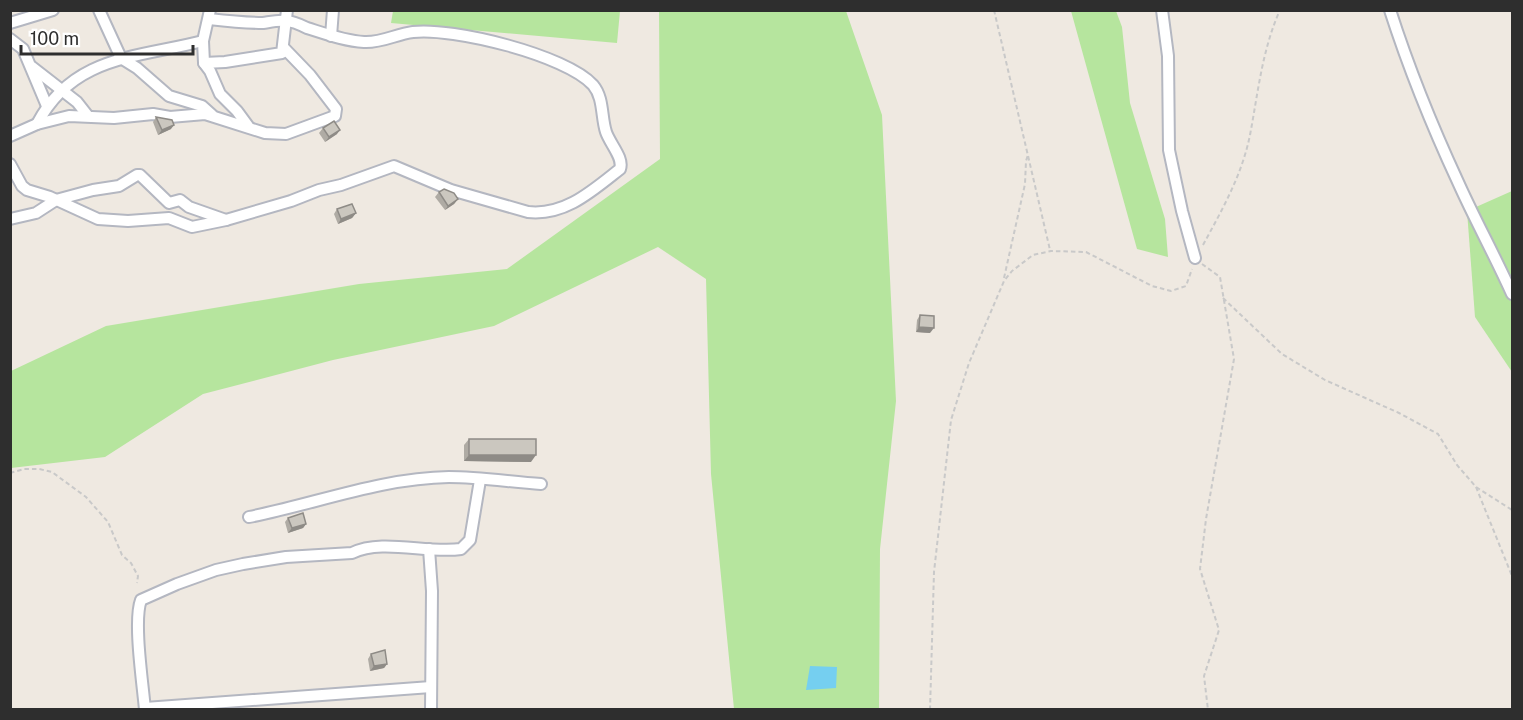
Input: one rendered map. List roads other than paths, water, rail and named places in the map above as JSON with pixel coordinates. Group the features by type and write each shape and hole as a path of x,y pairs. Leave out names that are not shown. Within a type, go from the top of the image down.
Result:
{"street":[{"path":"10,23 53,10"},
{"path":"99,10 121,58 137,68 169,96 202,105 212,115"},
{"path":"331,36 333,10"},
{"path":"1162,10 1168,56 1169,150 1195,258"},
{"path":"1390,10 1410,69 1458,181 1512,294"},
{"path":"10,164 24,188 98,219 128,221 169,218 192,227 226,220 291,201 394,166 451,190 528,212 540,213 560,209 581,200 620,170 620,160 606,133 600,99 594,86 578,72 561,63 496,42 460,35 414,32 378,42 364,42 331,36 287,16 263,23 209,15 203,41 204,63 210,70 220,94 248,126"},
{"path":"204,63 282,53 287,16"},
{"path":"10,39 23,48 47,106"},
{"path":"37,124 47,106 93,67 121,58 203,41"},
{"path":"10,136 37,124 69,116 114,118 153,114 170,117 212,115 265,133 286,134 335,116 336,110 321,89 284,48"},
{"path":"32,66 76,102 88,116"},
{"path":"10,219 36,213 57,200 93,190 119,186 136,175 140,175 169,203 180,200 189,207 226,220"},
{"path":"249,517 393,483 449,477 541,484"},
{"path":"431,687 145,709 138,612 140,603 144,598 216,570 243,564 286,557 352,554 360,549 384,547 461,549 470,540 480,480"},
{"path":"429,549 432,591 431,710"}],"water":[{"path":"810,666 837,667 836,688 806,690"}]}
